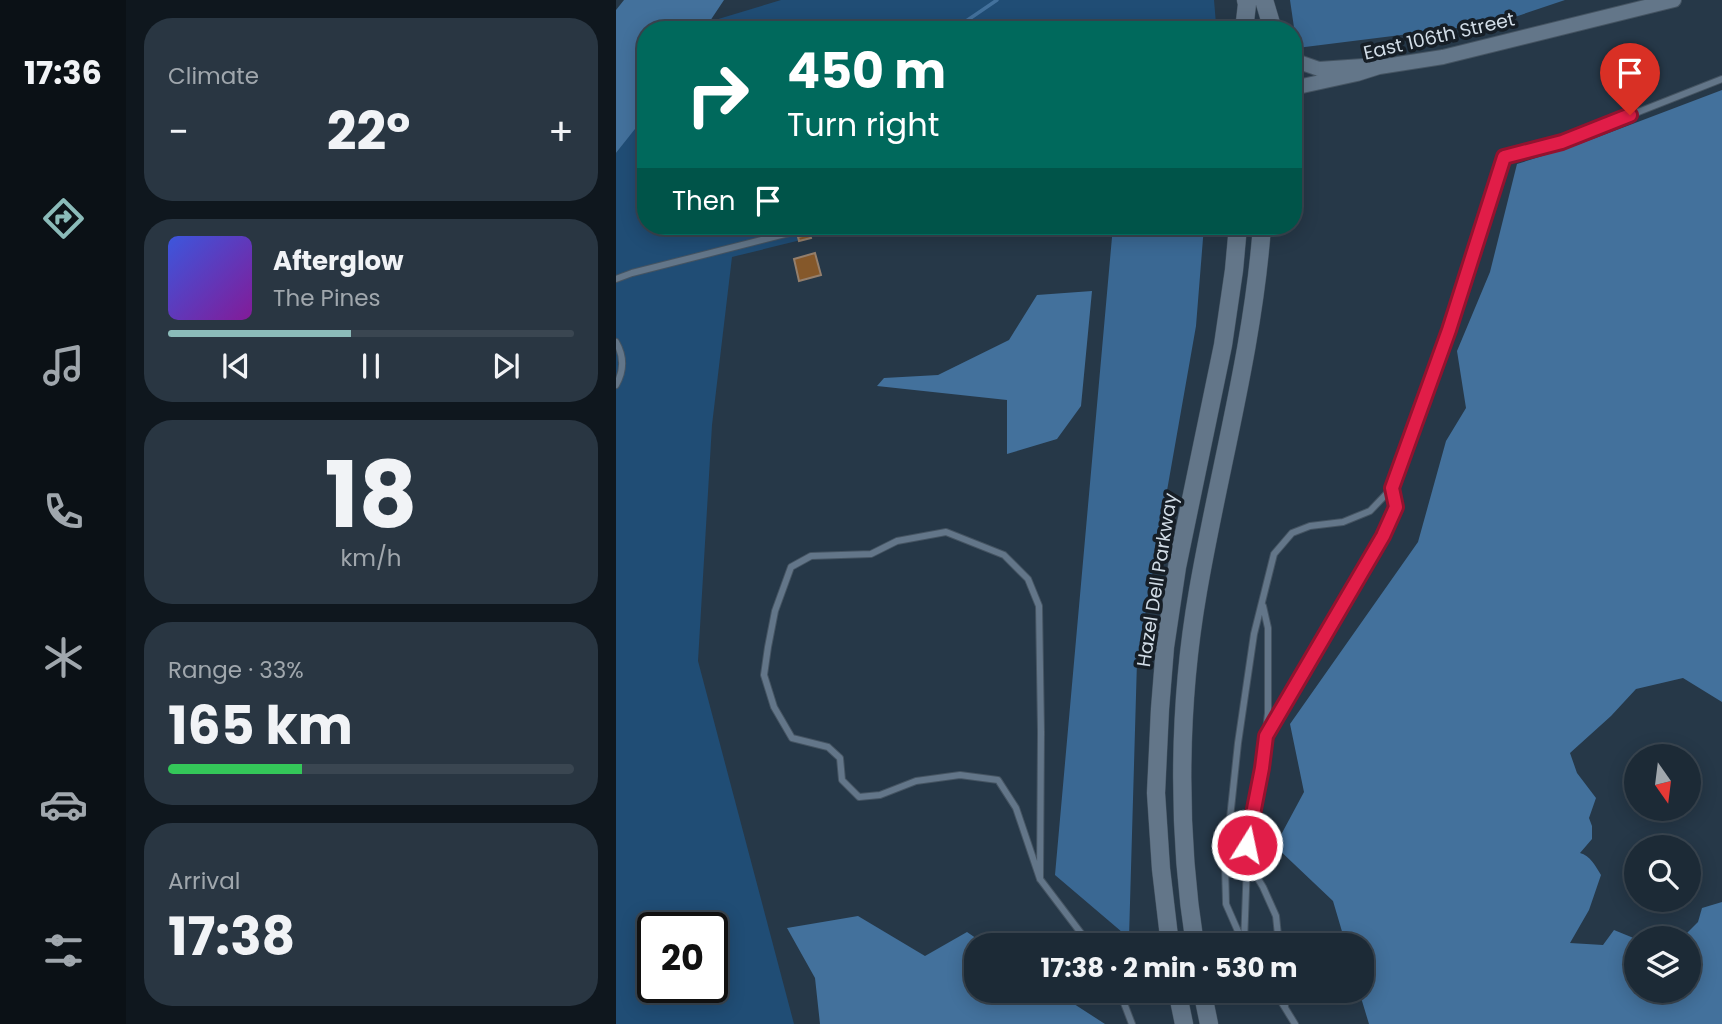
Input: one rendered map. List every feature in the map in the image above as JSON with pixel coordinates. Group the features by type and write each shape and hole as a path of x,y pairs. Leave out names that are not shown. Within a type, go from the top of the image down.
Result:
{"main road":[{"path":"1245,21 1246,0"},
{"path":"1264,0 1270,21"},
{"name":"Hazel Dell Parkway","path":"1168,933 1156,793 1165,647 1177,568 1223,345 1237,235"},
{"path":"1194,933 1182,818 1186,685 1197,592 1252,320 1261,235"},
{"path":"1180,1003 1184,1024"},
{"path":"1205,1003 1209,1024"}],"street":[{"name":"East 106th Street","path":"1302,86 1379,67 1443,57 1674,0"},
{"path":"1302,63 1319,69 1379,67"}],"lane":[{"path":"1238,933 1226,904 1224,865 1254,634 1274,554 1292,533 1310,526 1343,522 1370,511 1392,488 1449,330 1504,157 1562,142 1722,79"},
{"path":"616,279 782,235"},
{"path":"616,342 620,348 622,373 616,386"},
{"path":"1266,736 1383,536 1396,507 1392,488"},
{"path":"1040,879 1040,606 1028,579 1004,555 946,532 897,541 872,554 811,556 791,567 775,611 764,675 774,707 792,738 828,747 840,758 842,780 859,797 880,795 916,781 960,775 998,780 1016,808 1040,879 1081,933"},
{"path":"1244,933 1247,845 1262,768 1268,713 1268,628 1262,603"},
{"path":"1247,845 1249,864 1276,916 1278,933"},
{"path":"1124,1003 1132,1024"},
{"path":"1282,1003 1295,1024"},
{"path":"1284,1003 1285,1008"}],"shaded area":[{"path":"624,0 724,0 710,21 637,21 637,126 616,153 616,10"},
{"path":"781,0 1214,0 1216,21 714,21"},
{"path":"1290,0 1565,0 1497,23 1302,47 1302,21 1293,21"},
{"path":"1722,90 1722,702 1683,678 1636,689 1570,753 1577,773 1596,798 1589,818 1592,839 1580,853 1590,859 1601,875 1589,910 1570,943 1603,945 1614,930 1624,934 1624,1003 1701,1003 1701,926 1694,926 1702,908 1722,902 1722,1024 1369,1024 1363,1003 1374,1003 1374,933 1342,933 1333,901 1275,846 1304,792 1290,724 1418,542 1446,441 1466,408 1457,351 1490,272 1517,164 1577,145"},
{"path":"637,125 637,235 821,235 732,257 712,425 698,661 794,1024 616,1024 616,153"},
{"path":"1112,235 1203,235 1196,326 1137,661 1129,933 1123,933 1055,875"},
{"path":"1092,291 1081,406 1057,439 1007,454 1007,400 877,386 884,378 938,375 1009,340 1037,295"},
{"path":"858,916 925,956 964,934 964,1003 1073,1003 1105,1024 820,1024 815,978 787,928"}],"building":[{"path":"810,235 811,238 799,241 798,237"},
{"path":"815,253 821,275 799,281 794,259"}],"waterway":[{"path":"966,21 997,0"}],"route":[{"path":"1247,845 1266,736 1383,536 1396,507 1392,488 1449,330 1504,157 1562,142 1630,115"}]}
